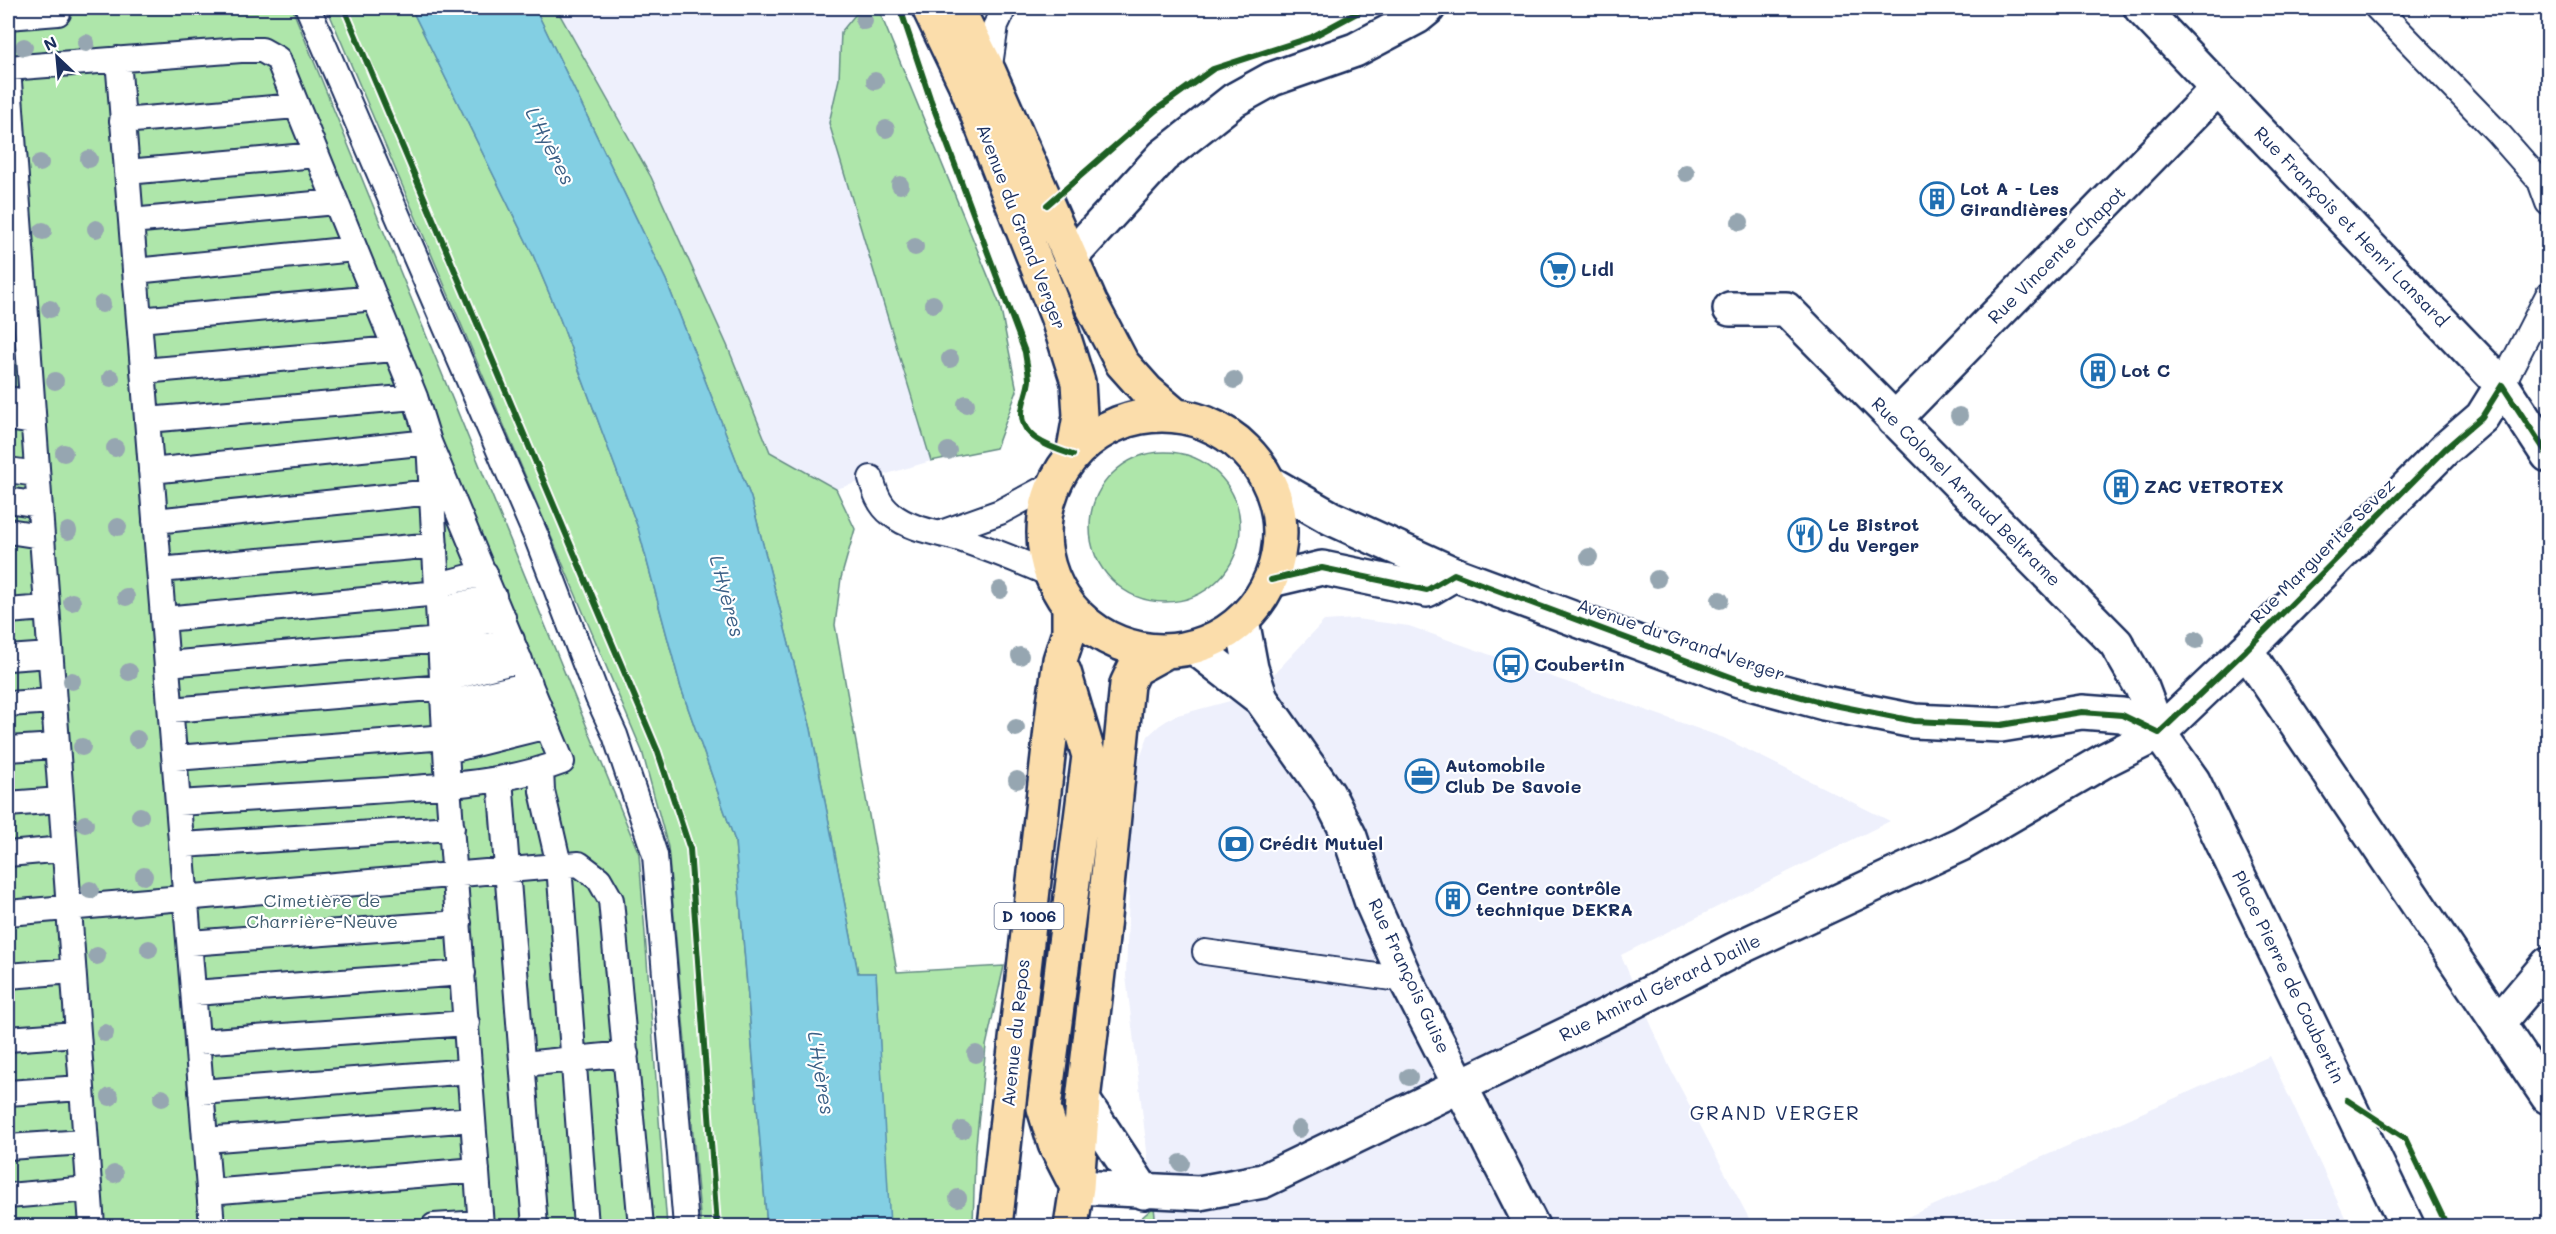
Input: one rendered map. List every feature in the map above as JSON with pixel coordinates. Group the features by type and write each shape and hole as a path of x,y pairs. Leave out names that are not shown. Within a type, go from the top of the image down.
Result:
{"main road":[{"name":"Avenue du Grand Verger","path":"929,8 965,83 1057,316 1078,382 1080,416 1073,455"},
{"name":"Avenue du Grand Verger","path":"957,8 989,72 1070,258 1122,363 1147,391 1175,415"},
{"path":"1071,1227 1077,1187 1083,1100 1101,947 1127,684 1134,669 1180,649 1220,637 1242,620 1259,602 1271,580 1279,556 1281,531 1278,506 1270,483 1254,457 1232,436 1205,422 1175,415 1138,417 1102,431 1073,455 1054,483 1045,513 1043,544 1051,575 1069,607 1095,632 1129,647 1180,649"},
{"name":"Avenue du Repos","path":"995,1227 1060,660 1069,632 1069,607"},
{"name":"Avenue du Repos","path":"1060,660 1089,756 1044,1108 1055,1144 1077,1187"}],"street":[{"path":"1070,258 1163,156 1234,100 1272,79 1355,50 1417,17 1428,8"},
{"name":"Rue François et Henri Lansard","path":"2141,8 2502,385 2548,455"},
{"name":"Rue Vincente Chapot","path":"1894,420 2218,88"},
{"name":"Rue Colonel Arnaud Beltrame","path":"1730,309 1786,309 2116,643 2142,688 2159,733"},
{"name":"Rue Marguerite Sevez","path":"2159,733 2246,650 2445,449 2482,417 2502,385"},
{"name":"Avenue du Grand Verger","path":"1270,483 1331,518 1454,574 1739,680 1824,703 1914,721 2001,725 2082,712 2122,715 2159,733"},
{"path":"1271,580 1322,568 1427,590 1454,574"},
{"name":"Rue François Guise","path":"1242,620 1248,659 1261,699 1328,794 1350,837 1372,903 1406,980 1532,1227"},
{"name":"Rue François Guise","path":"1180,649 1261,699"},
{"path":"2246,650 2548,1097"},
{"name":"Rue Amiral Gérard Daille","path":"1077,1187 1198,1193 1263,1181 1611,1013 1734,950 1961,844 2107,759 2159,733"},
{"name":"Place Pierre de Coubertin","path":"2159,733 2193,781 2407,1227"},
{"path":"2498,1023 2548,964"},
{"path":"1083,1100 1144,1192"}],"lane":[{"path":"308,8 536,536 598,698 615,735 655,855 686,1227"},
{"path":"989,72 996,25 1004,8"},
{"path":"2377,8 2497,132 2540,181 2548,203"},
{"path":"8,17 58,13"},
{"path":"92,1227 8,68 262,50 278,59 415,397 429,442 562,762 541,770 500,779 448,786 178,803"},
{"path":"117,59 212,1227"},
{"path":"123,121 296,106"},
{"path":"127,172 316,155"},
{"path":"131,221 336,202"},
{"path":"135,271 354,249"},
{"path":"2502,385 2548,295"},
{"path":"139,320 375,298"},
{"path":"143,371 394,349"},
{"path":"147,420 415,397"},
{"path":"8,399 33,412"},
{"path":"8,418 33,412"},
{"path":"152,471 429,442"},
{"path":"429,442 448,786 481,1225 434,1227"},
{"path":"8,470 37,474"},
{"path":"871,478 877,497 888,513 908,526 1005,554 1051,575"},
{"path":"941,534 1000,512 1054,483"},
{"path":"155,521 432,492"},
{"path":"8,500 39,505"},
{"path":"8,531 41,536"},
{"path":"159,570 435,544"},
{"path":"441,643 485,573"},
{"path":"171,710 441,643 498,607"},
{"path":"8,611 46,608"},
{"path":"164,619 516,650"},
{"path":"167,664 441,643 538,705"},
{"path":"8,658 50,655"},
{"path":"8,704 54,701"},
{"path":"175,758 446,739 538,705"},
{"path":"8,749 57,746"},
{"path":"541,770 543,791 560,865 586,1227"},
{"path":"500,779 535,1227"},
{"path":"8,804 60,800"},
{"path":"182,845 452,828"},
{"path":"8,854 64,849"},
{"path":"8,913 579,864 599,879 611,900 640,1227"},
{"path":"190,943 459,923"},
{"path":"1205,952 1406,980"},
{"path":"8,976 73,971"},
{"path":"194,993 463,973"},
{"path":"198,1042 466,1023"},
{"path":"8,1039 77,1034"},
{"path":"523,1064 626,1054"},
{"path":"201,1092 470,1071"},
{"path":"8,1093 81,1088"},
{"path":"205,1140 473,1119"},
{"path":"8,1147 85,1142"},
{"path":"209,1192 477,1170"},
{"path":"8,1196 89,1189"}],"shaded area":[{"path":"556,8 878,8 1000,305 1017,391 996,448 931,461 836,489 770,452 727,345 651,177"},
{"path":"1356,619 1409,626 1724,738 1890,821 1621,955 1669,1066 1753,1226 1156,1226 1126,976 1129,890 1127,809 1138,764 1148,736 1160,725 1174,716 1230,701 1276,672 1324,621"},
{"path":"2270,1056 2349,1226 1887,1226 1957,1195"}],"green space":[{"name":"Cimetière de Charrière-Neuve","path":"8,8 292,8 639,854 667,1226 8,1226"},
{"path":"327,8 411,8 533,255 560,319 638,528 681,688 735,841 767,1226 701,1226 668,847 642,751"},
{"path":"535,8 556,8 651,177 727,345 770,452 836,489 855,529 841,578 835,625 897,972 1004,966 986,1046 975,1155 973,1226 889,1226 876,973 858,973 811,729 751,498 666,280"},
{"path":"868,8 878,8 1000,305 1017,391 996,448 931,461 829,123 839,79 841,32 855,15"},
{"path":"1165,452 1194,458 1218,474 1234,498 1240,527 1234,556 1218,580 1194,596 1165,602 1136,596 1112,580 1096,556 1090,527 1096,498 1112,474 1136,458"},
{"path":"1154,1207 1156,1226 1132,1226"}],"water":[{"name":"L'Hyères","path":"411,8 535,8 666,280 751,498 811,729 858,973 876,973 890,1226 767,1226 735,841 681,688 638,528 560,319 533,255"}],"cycle path":[{"path":"344,8 658,752 690,849 717,1226"},
{"path":"900,8 930,98 1025,352 1029,380 1022,409 1023,422 1032,436 1073,455"},
{"path":"1047,205 1156,110 1213,69 1312,37 1366,8"},
{"path":"1271,580 1322,568 1427,590 1454,574 1739,680 1824,703 1914,721 2001,725 2082,712 2122,715 2159,733 2246,650 2445,449 2482,417 2502,385 2548,455"},
{"path":"2347,1100 2405,1138 2447,1226"}],"place":[{"name":"Lot A - Les Girandières","path":"1937,199"},
{"name":"Lidl","path":"1558,270"},
{"name":"Lot C","path":"2098,371"},
{"name":"ZAC VETROTEX","path":"2121,487"},
{"name":"Le Bistrot du Verger","path":"1805,535"},
{"name":"Coubertin","path":"1511,665"},
{"name":"Automobile Club De Savoie","path":"1422,776"},
{"name":"Crédit Mutuel","path":"1236,844"},
{"name":"Centre contrôle technique DEKRA","path":"1453,899"}],"district":[{"name":"GRAND VERGER","path":"1775,1113"}]}
